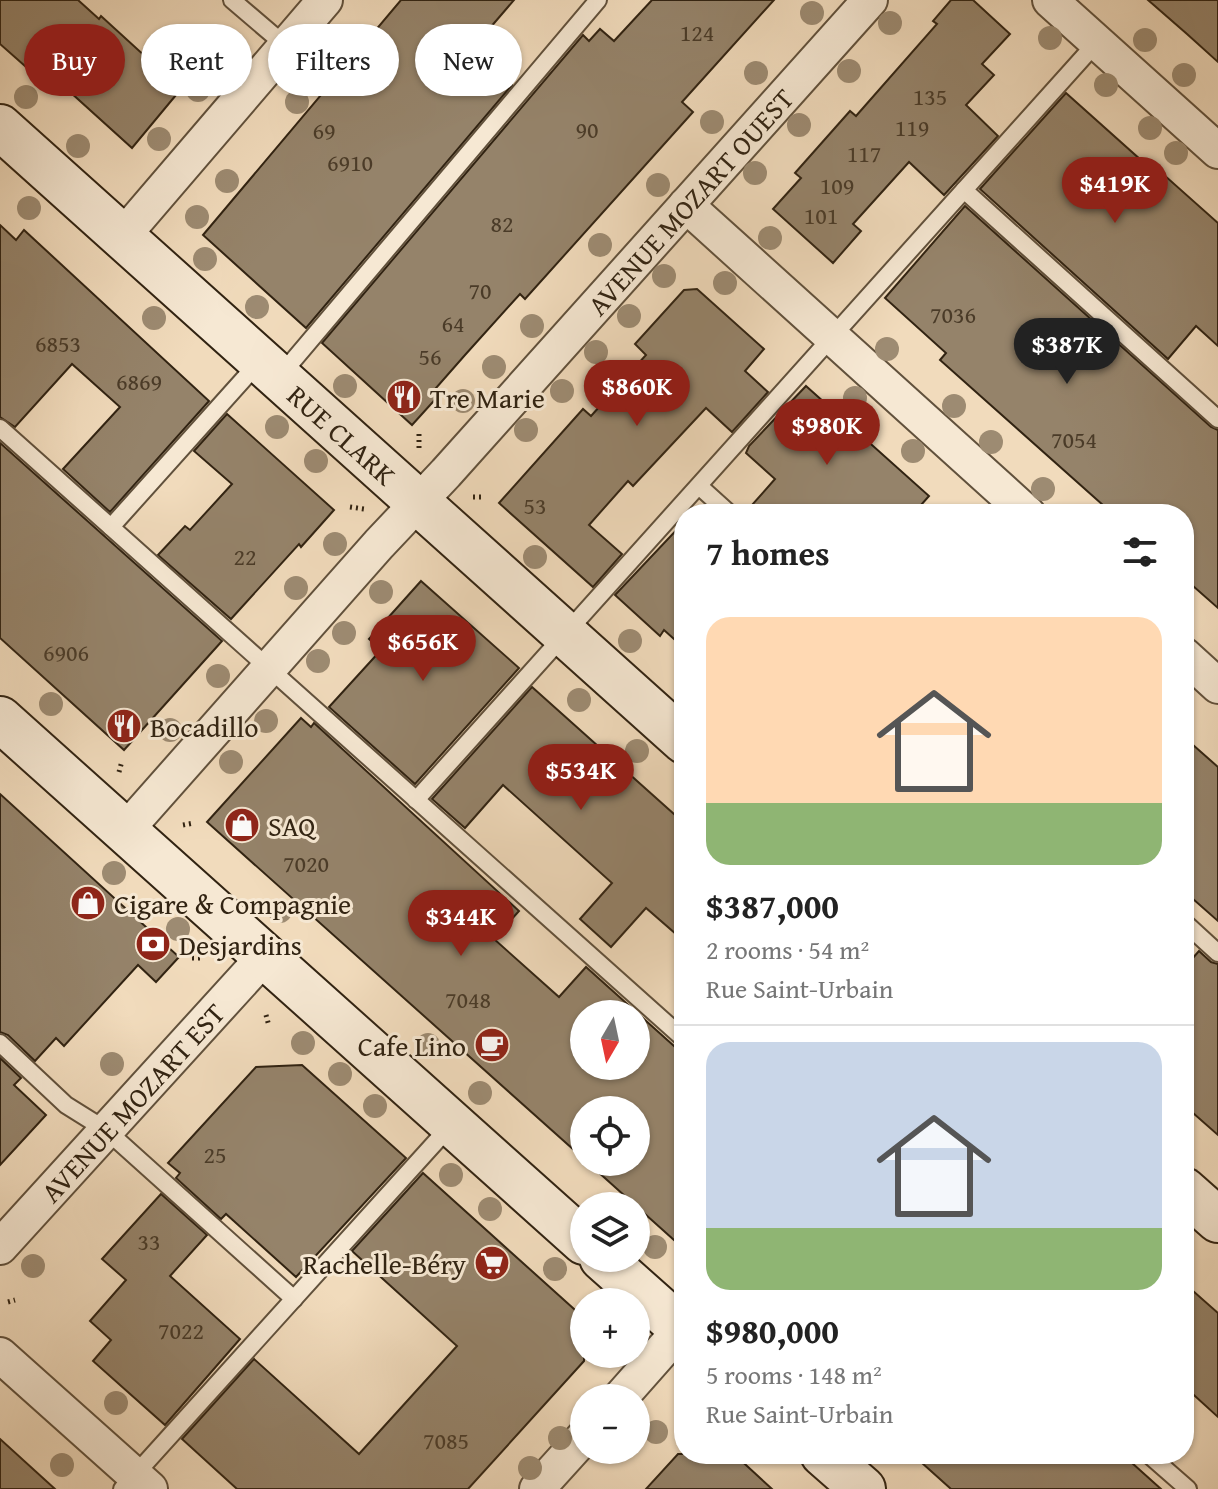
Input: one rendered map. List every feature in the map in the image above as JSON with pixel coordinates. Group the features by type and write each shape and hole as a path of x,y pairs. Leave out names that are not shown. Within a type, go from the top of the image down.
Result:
{"main road":[{"name":"RUE CLARK","path":"0,127 674,732"},
{"path":"0,719 570,1229"},
{"path":"1194,1199 1218,1220"},
{"path":"618,1272 674,1323"},
{"path":"834,1464 863,1489"}],"street":[{"path":"305,24 325,0"},
{"name":"AVENUE MOZART OUEST","path":"125,831 379,544 870,0"},
{"path":"1050,0 1218,151"},
{"path":"122,237 268,67"},
{"path":"686,205 1017,504"},
{"name":"AVENUE MOZART EST","path":"0,1247 265,956"},
{"path":"633,1384 674,1339"},
{"path":"0,1355 136,1484"},
{"path":"537,1489 570,1452"}],"lane":[{"path":"232,0 268,31"},
{"path":"111,527 270,369 598,0"},
{"path":"683,504 1097,42"},
{"path":"964,190 1218,419"},
{"path":"0,428 674,1030"},
{"path":"699,486 719,504"},
{"path":"416,800 674,514"},
{"path":"1194,931 1218,953"},
{"path":"0,1043 66,1105 106,1130 294,1299"},
{"path":"136,1484 294,1299 452,1124"},
{"path":"1159,1464 1188,1489"}],"path":[{"path":"419,434 419,448"},
{"path":"472,497 484,497"},
{"path":"350,507 364,509"},
{"path":"183,825 194,823"},
{"path":"158,938 166,929"},
{"path":"192,958 203,958"},
{"path":"266,1015 269,1026"}],"building":[{"path":"0,0 78,0 99,19 101,16 110,24 24,24 24,65 0,44"},
{"path":"401,0 514,0 493,24 415,24 415,96 503,96 306,328 203,235 320,96 399,96 399,24 381,24"},
{"path":"652,0 774,0 682,102 693,112 525,299 520,294 465,355 436,388 441,393 412,425 322,343 583,35 589,41 600,29 614,41"},
{"path":"951,0 973,0 1010,34 982,64 994,75 966,105 998,136 944,195 909,162 853,224 861,231 833,263 773,209 801,178 795,173 850,111 856,116 937,24 933,21"},
{"path":"1148,0 1218,0 1218,62 1187,34"},
{"path":"125,38 141,52 141,96 175,96 132,148 74,96 125,96"},
{"path":"1066,93 1160,177 1163,174 1218,223 1218,346 1196,326 1168,359 980,189"},
{"path":"965,206 1218,430 1218,608 1194,587 1194,504 1102,504 940,360 946,353 885,298"},
{"path":"0,225 16,240 24,230 209,401 110,512 63,469 120,407 72,364 15,427 0,417"},
{"path":"697,289 764,349 745,371 768,392 732,432 706,408 633,486 628,481 589,525 622,554 593,587 499,503 583,409 591,416 646,355 635,344 684,290"},
{"path":"806,386 929,496 922,504 753,504 775,479 746,453 749,446"},
{"path":"227,414 334,510 231,619 158,555 185,526 190,530 232,484 194,451"},
{"path":"0,443 222,641 124,750 0,638"},
{"path":"674,533 674,639 664,630 660,636 615,595"},
{"path":"421,581 519,668 415,784 329,707 381,650 369,639"},
{"path":"532,687 674,814 674,932 646,908 611,947 580,919 612,883 503,785 465,828 432,799"},
{"path":"301,718 311,727 314,723 519,911 494,939 559,997 586,967 623,1000 570,1000 570,1080 650,1080 650,1024 674,1046 674,1240 650,1219 650,1192 620,1192 603,1176 650,1176 650,1096 570,1096 570,1146 207,822"},
{"path":"1194,746 1218,767 1218,921 1194,900"},
{"path":"0,794 179,957 156,982 138,965 64,1046 56,1038 35,1061 8,1035 0,1032"},
{"path":"1199,951 1218,964 1218,1135 1194,1114 1194,957"},
{"path":"0,1058 21,1078 14,1085 46,1115 0,1165"},
{"path":"302,1065 406,1158 296,1277 226,1214 221,1219 176,1178 180,1173 168,1163 256,1067"},
{"path":"423,1173 570,1305 570,1368 578,1368 468,1489 237,1489 182,1439 254,1359 359,1454 457,1346 352,1251"},
{"path":"161,1194 207,1235 170,1276 240,1339 165,1425 93,1361 111,1340 90,1321 126,1280 102,1259"},
{"path":"1194,1292 1218,1313 1218,1417 1194,1395"},
{"path":"0,1439 55,1489 0,1489"},
{"path":"674,1458 674,1464 745,1464 772,1489 646,1489"},
{"path":"923,1464 1133,1464 1161,1489 951,1489"}],"place":[{"name":"Tre Marie","path":"404,397"},
{"name":"Bocadillo","path":"124,726"},
{"name":"SAQ","path":"242,825"},
{"name":"Cigare & Compagnie","path":"88,903"},
{"name":"Desjardins","path":"153,944"},
{"name":"Cafe Lino","path":"492,1045"},
{"name":"Rachelle-Béry","path":"492,1263"}]}
